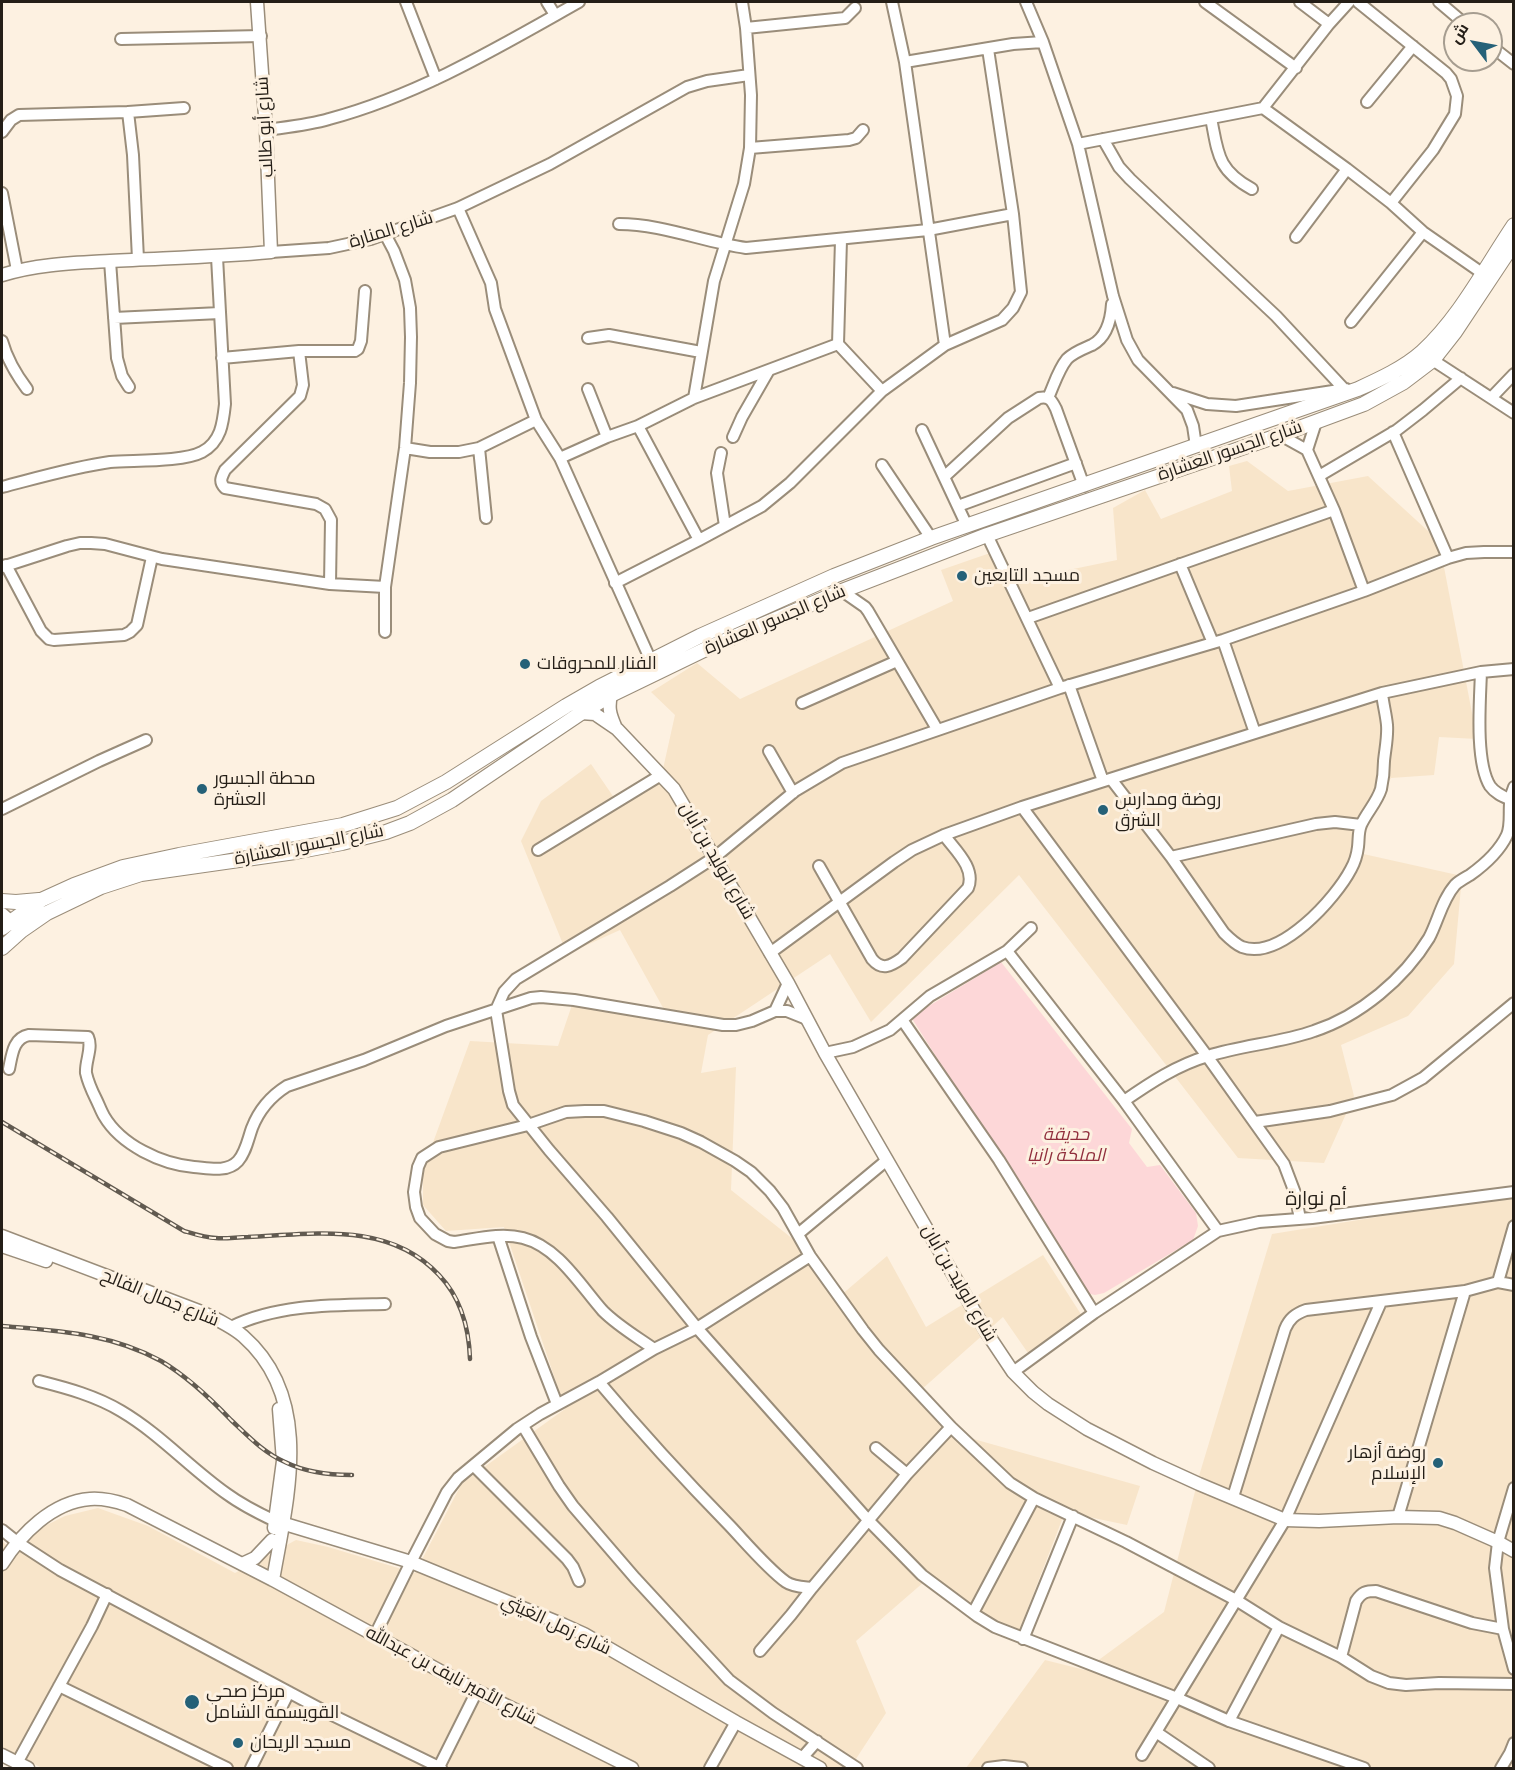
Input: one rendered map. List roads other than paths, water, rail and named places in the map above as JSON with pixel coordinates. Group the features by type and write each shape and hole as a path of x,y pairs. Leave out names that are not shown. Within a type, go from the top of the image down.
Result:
{"main road":[{"name":"شارع الجسور العشارة","path":"7,930 101,887 141,874 296,852 386,832 410,823 452,800 581,712 703,642 834,576 932,538 1376,381 1427,356 1514,225"},
{"name":"شارع الجسور العشارة","path":"7,930 41,900 123,867 343,825 397,808 446,782 581,697 651,661 987,535 1364,404 1384,394 1455,332 1514,243"},
{"path":"2,901 41,900"}],"street":[{"name":"شارع أبو طالب","path":"258,2 271,252"},
{"path":"406,2 436,79"},
{"path":"547,2 555,15"},
{"path":"266,130 330,119 381,102 485,55 579,2"},
{"path":"694,398 714,281 744,184 750,148 752,121 746,28 742,2"},
{"path":"892,2 905,62 945,345"},
{"path":"1026,2 1043,42 1078,144 1113,296 1127,340 1138,360 1187,410 1193,426 1196,446"},
{"path":"1205,2 1296,68"},
{"path":"1300,2 1329,24"},
{"path":"1078,144 1263,108 1349,2"},
{"path":"1358,2 1437,65 1451,79 1456,90 1455,114 1433,150 1391,203"},
{"path":"1438,2 1450,12"},
{"path":"746,28 845,18 855,8"},
{"path":"121,39 261,36"},
{"path":"905,62 1013,44 1043,42"},
{"path":"1366,102 1413,46"},
{"path":"615,583 762,506 790,483 882,391 945,345 1002,320 1013,308 1021,292 1013,214 988,49"},
{"name":"شارع المنارة","path":"2,275 17,270 75,262 217,257 329,248 371,239 458,208 550,164 687,87 707,81 749,75"},
{"path":"2,132 11,120 19,116 184,108"},
{"path":"1263,108 1391,203 1423,232 1482,273"},
{"path":"128,112 133,154 138,259"},
{"path":"1211,118 1219,158 1224,167 1232,176 1252,189"},
{"path":"750,148 849,140 856,138 863,130"},
{"path":"1103,139 1119,167 1130,179 1351,389"},
{"path":"1296,237 1347,169"},
{"path":"2,193 17,270"},
{"path":"458,208 491,283 495,309 536,420 560,458 651,661"},
{"path":"619,224 637,224 746,248 928,230 1013,214"},
{"path":"1351,322 1423,232"},
{"path":"385,234 405,280 410,308 411,337 405,448 385,587 385,632"},
{"path":"841,240 838,344 882,391"},
{"path":"2,487 109,462 201,453 212,445 219,436 224,423 225,404 217,257"},
{"path":"110,261 119,369 129,387"},
{"path":"222,358 298,351 358,350 361,341 365,291"},
{"path":"1048,398 1064,364 1070,357 1099,339 1107,328 1112,314 1113,296"},
{"path":"114,318 220,313"},
{"path":"588,338 609,335 701,352"},
{"path":"2,341 6,358 27,389"},
{"path":"560,458 607,436 638,426 694,398 838,344"},
{"path":"298,351 303,385 300,396 225,470 221,484 225,488 316,504 325,509 331,520 330,584"},
{"path":"1427,356 1514,413"},
{"path":"733,437 769,370"},
{"path":"1491,398 1514,374"},
{"path":"1319,476 1393,432 1461,378"},
{"path":"588,389 607,436"},
{"path":"1170,392 1196,402 1228,406 1351,389"},
{"path":"944,477 1008,418 1039,398 1048,398"},
{"path":"1048,398 1056,410 1084,486"},
{"path":"405,448 445,453 479,448 536,420"},
{"path":"1307,450 1316,422"},
{"path":"638,426 699,540"},
{"path":"922,430 967,526"},
{"path":"1393,432 1448,558"},
{"path":"1280,435 1307,450 1334,510 1364,591"},
{"path":"479,448 486,518"},
{"path":"721,453 717,473 725,526"},
{"path":"958,506 1076,463"},
{"path":"882,465 932,538"},
{"path":"1028,618 1334,510"},
{"path":"987,535 1064,686 1107,780 1171,857 1224,933 1244,948 1271,945 1306,924 1334,895 1347,877 1355,860 1361,825 1381,789 1387,727 1382,693"},
{"path":"152,557 137,625 130,633 118,636 54,640 49,639 41,631 4,566 80,543 105,544 152,557 330,584 385,587"},
{"path":"1364,1768 1229,1721 1177,1698 995,1627 922,1575 869,1521 697,1328 613,1224 528,1125 513,1105 496,1010 504,992 516,979 715,857 793,793 842,763 1064,686 1218,642 1364,591 1448,558 1466,553 1514,552"},
{"path":"1180,564 1218,642 1255,733"},
{"path":"842,591 865,607 936,729"},
{"path":"802,703 897,661"},
{"path":"770,952 912,850 944,835 1022,807 1382,693 1481,672 1514,669"},
{"path":"1481,672 1480,749 1484,772 1497,794 1509,799"},
{"name":"شارع الوليد بن أبان","path":"611,695 608,705 617,729"},
{"name":"شارع الوليد بن أبان","path":"581,712 595,714 617,729 674,789 788,983 825,1053 987,1333 1013,1372 1033,1392 1087,1429 1178,1475 1285,1520 1439,1518 1455,1523 1514,1551"},
{"path":"2,809 146,740"},
{"path":"769,751 793,793"},
{"path":"538,850 661,775"},
{"path":"1124,1101 1177,1068 1207,1056 1314,1031 1342,1020 1372,1001 1415,958 1429,937 1448,895 1456,884 1473,873 1502,845 1510,824 1509,799 1514,787"},
{"path":"1022,807 1207,1056 1284,1164 1300,1219"},
{"path":"1171,857 1317,824 1335,822 1361,825"},
{"path":"819,866 877,965 883,967 893,965 968,888 971,880 970,871 944,835"},
{"path":"825,1053 853,1047 890,1030 930,996 1007,951 1031,928"},
{"path":"1007,951 1124,1101 1218,1231"},
{"path":"775,1011 788,983"},
{"path":"9,1069 15,1044 22,1036 88,1037 90,1044 86,1070 91,1088 104,1116 125,1139 155,1156 174,1163 216,1169 229,1167 237,1162 243,1154 253,1126 264,1106 276,1093 287,1086 364,1060 446,1026 515,1002 541,997 595,1003 723,1025 752,1021 775,1011 787,1011 807,1019"},
{"path":"1255,1122 1330,1111 1392,1095 1424,1078 1514,1003"},
{"path":"903,1021 999,1160 1094,1313"},
{"path":"654,1349 612,1320 570,1270 537,1244 520,1237 498,1236 454,1242 435,1234 420,1218 416,1207 414,1192 418,1167 422,1158 439,1147 528,1125 566,1112 604,1111 681,1133 715,1149 751,1172 770,1191 783,1208 810,1256 879,1350 951,1427 1010,1483 1034,1498 1236,1600 1279,1627 1341,1657 1371,1676 1389,1683 1406,1685 1514,1684"},
{"path":"798,1234 887,1160"},
{"path":"1389,1207 1425,1198 1514,1187"},
{"path":"1013,1372 1094,1313 1218,1231 1259,1222 1300,1219 1514,1192"},
{"path":"1498,1282 1514,1226"},
{"name":"شارع جمال الفالح","path":"2,1236 199,1311 244,1336 263,1359 282,1393 290,1424 291,1465 269,1578"},
{"path":"498,1236 531,1337 557,1404"},
{"name":"شارع جمال الفالح","path":"2,1246 199,1316 226,1330 250,1351 267,1377 280,1412 283,1461 279,1523 272,1539 269,1578"},
{"path":"375,1635 451,1486 458,1478 523,1425 557,1404 599,1383 654,1349 697,1328 810,1256"},
{"path":"1233,1497 1287,1323 1295,1314 1306,1310 1465,1291 1498,1282 1514,1285"},
{"path":"1398,1517 1465,1291"},
{"path":"1142,1755 1285,1520 1381,1302"},
{"path":"231,1327 250,1317 298,1309 385,1304"},
{"path":"39,1381 93,1397 123,1412 155,1435 224,1492 279,1523"},
{"path":"599,1383 663,1457 785,1581 795,1586 813,1588"},
{"path":"523,1425 573,1506 729,1680 773,1713 857,1768"},
{"path":"760,1651 907,1474 951,1427"},
{"path":"876,1448 907,1474"},
{"path":"474,1466 567,1559 579,1581"},
{"path":"1514,1488 1498,1542 1495,1568 1503,1629 1514,1670"},
{"path":"973,1613 1034,1498"},
{"name":"شارع الأمير نايف بن عبدالله","path":"2,1564 17,1542 38,1522 59,1508 91,1499 110,1500 127,1505 269,1578 477,1691 632,1768"},
{"path":"1023,1639 1073,1516"},
{"name":"شارع زمل الغيثي","path":"279,1523 411,1562 584,1634 820,1768"},
{"path":"2,1530 60,1570 363,1731 440,1768 477,1691"},
{"path":"242,1564 255,1558 272,1539"},
{"path":"1341,1657 1356,1601 1361,1594 1367,1591 1376,1591 1472,1623 1503,1629"},
{"path":"2,1755 23,1766 59,1686 107,1594"},
{"path":"1229,1721 1279,1627"},
{"path":"59,1686 227,1768"},
{"path":"251,1768 289,1692"},
{"path":"710,1768 736,1722"},
{"path":"1156,1732 1209,1768"},
{"path":"802,1758 817,1741"},
{"path":"1501,1768 1514,1743"},
{"path":"988,1768 1004,1766 1022,1768"}],"railway":[{"path":"2,1122 184,1231 204,1237 220,1238 324,1233 374,1238 397,1246 419,1258 439,1275 453,1293 466,1325 470,1359"},
{"path":"2,1326 83,1335 123,1344 142,1352 171,1367 189,1381 250,1438 277,1458 309,1471 352,1475"}],"place":[{"name":"مسجد التابعين","path":"962,576"},
{"name":"الفنار للمحروقات","path":"525,664"},
{"name":"محطة الجسور العشرة","path":"202,789"},
{"name":"روضة ومدارس الشرق","path":"1103,810"},
{"name":"روضة أزهار الإسلام","path":"1438,1463"},
{"name":"مركز صحي القويسمة الشامل","path":"192,1702"},
{"name":"مسجد الريحان","path":"238,1743"}],"district":[{"name":"أم نوارة","path":"1316,1199"}],"park label":[{"name":"حديقة الملكة رانيا","path":"1066,1145"}]}
